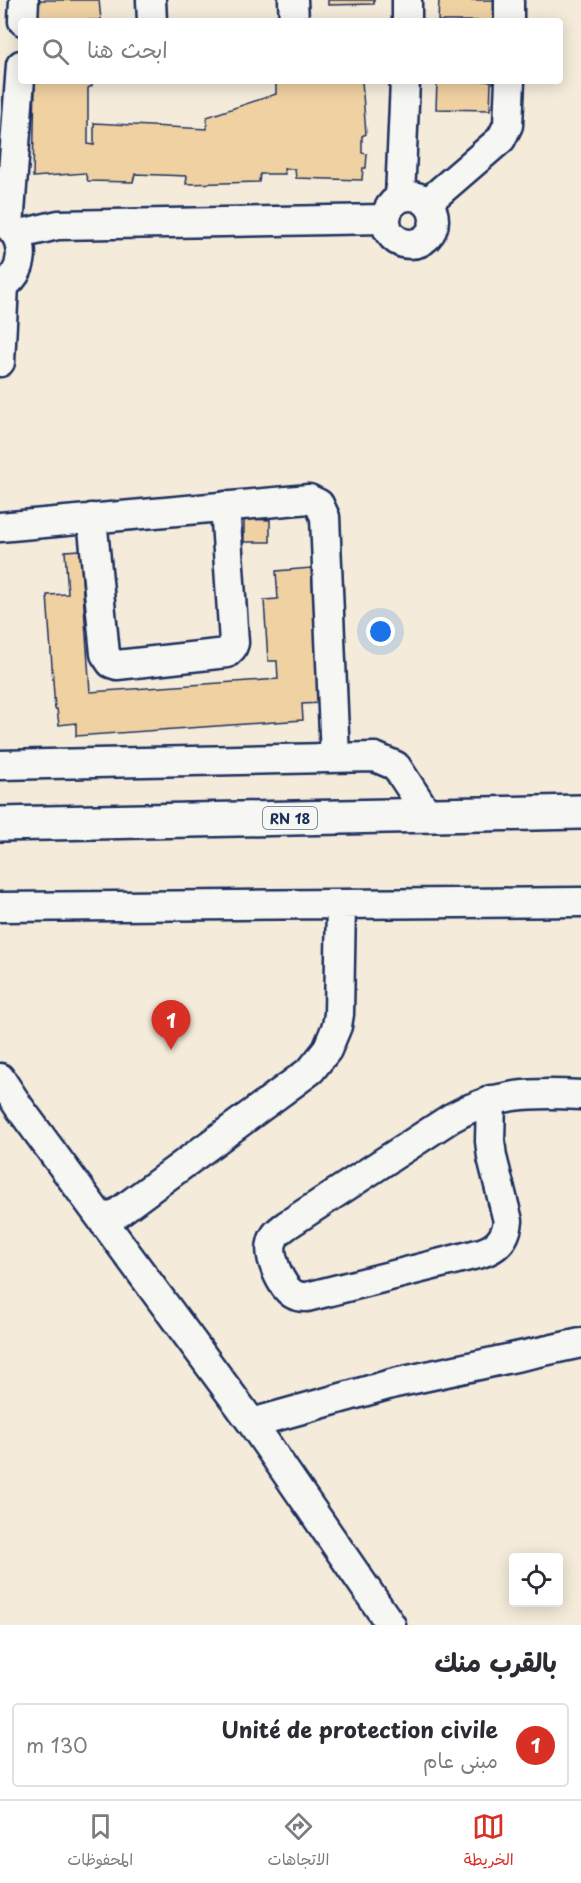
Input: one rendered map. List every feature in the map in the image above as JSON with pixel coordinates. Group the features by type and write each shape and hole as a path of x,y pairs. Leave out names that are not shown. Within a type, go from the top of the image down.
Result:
{"main road":[{"name":"RN 18","path":"0,824 581,812"}],"street":[{"path":"23,18 24,0"},
{"path":"152,0 152,18"},
{"path":"293,0 294,18"},
{"path":"407,0 407,18"},
{"path":"509,0 509,18"},
{"path":"0,362 2,286 19,268 21,257 21,245 8,227 19,84"},
{"path":"404,206 405,84"},
{"path":"8,227 404,206 501,139 508,125 510,84"},
{"path":"0,527 309,499 319,504 325,517 335,758"},
{"path":"92,518 105,654 111,663 117,665 227,653 232,648 234,643 225,506"},
{"path":"0,765 375,757 396,766 428,815"},
{"path":"0,907 581,902"},
{"path":"104,1223 310,1070 327,1050 333,1039 339,1014 341,904"},
{"path":"0,1078 252,1423 391,1625"},
{"path":"491,1100 492,1157 508,1221 507,1230 497,1245 481,1253 307,1297 300,1297 287,1289 272,1262 270,1251 272,1240 278,1231 451,1118 472,1107 491,1100 527,1094 581,1095"},
{"path":"252,1423 395,1383 581,1343"}],"building":[{"path":"38,0 99,0 101,18 37,18"},
{"path":"328,0 374,0 374,4 328,5"},
{"path":"439,0 496,0 502,18 438,18"},
{"path":"35,84 92,84 88,88 88,144 94,145 94,123 207,129 207,117 276,94 276,84 362,84 366,134 362,136 362,153 367,154 362,180 296,178 295,169 284,169 285,174 260,174 259,182 186,184 187,176 135,174 133,182 88,181 85,173 33,177"},
{"path":"437,84 491,84 490,110 436,109"},
{"path":"244,519 270,520 270,542 244,542"},
{"path":"80,550 90,692 278,679 277,661 268,661 264,600 278,599 276,571 311,568 320,703 302,704 303,720 76,736 76,723 59,725 57,709 55,709 47,595 68,594 65,551"}],"place":[{"name":"Unité de protection civile","path":"171,1050"}]}
